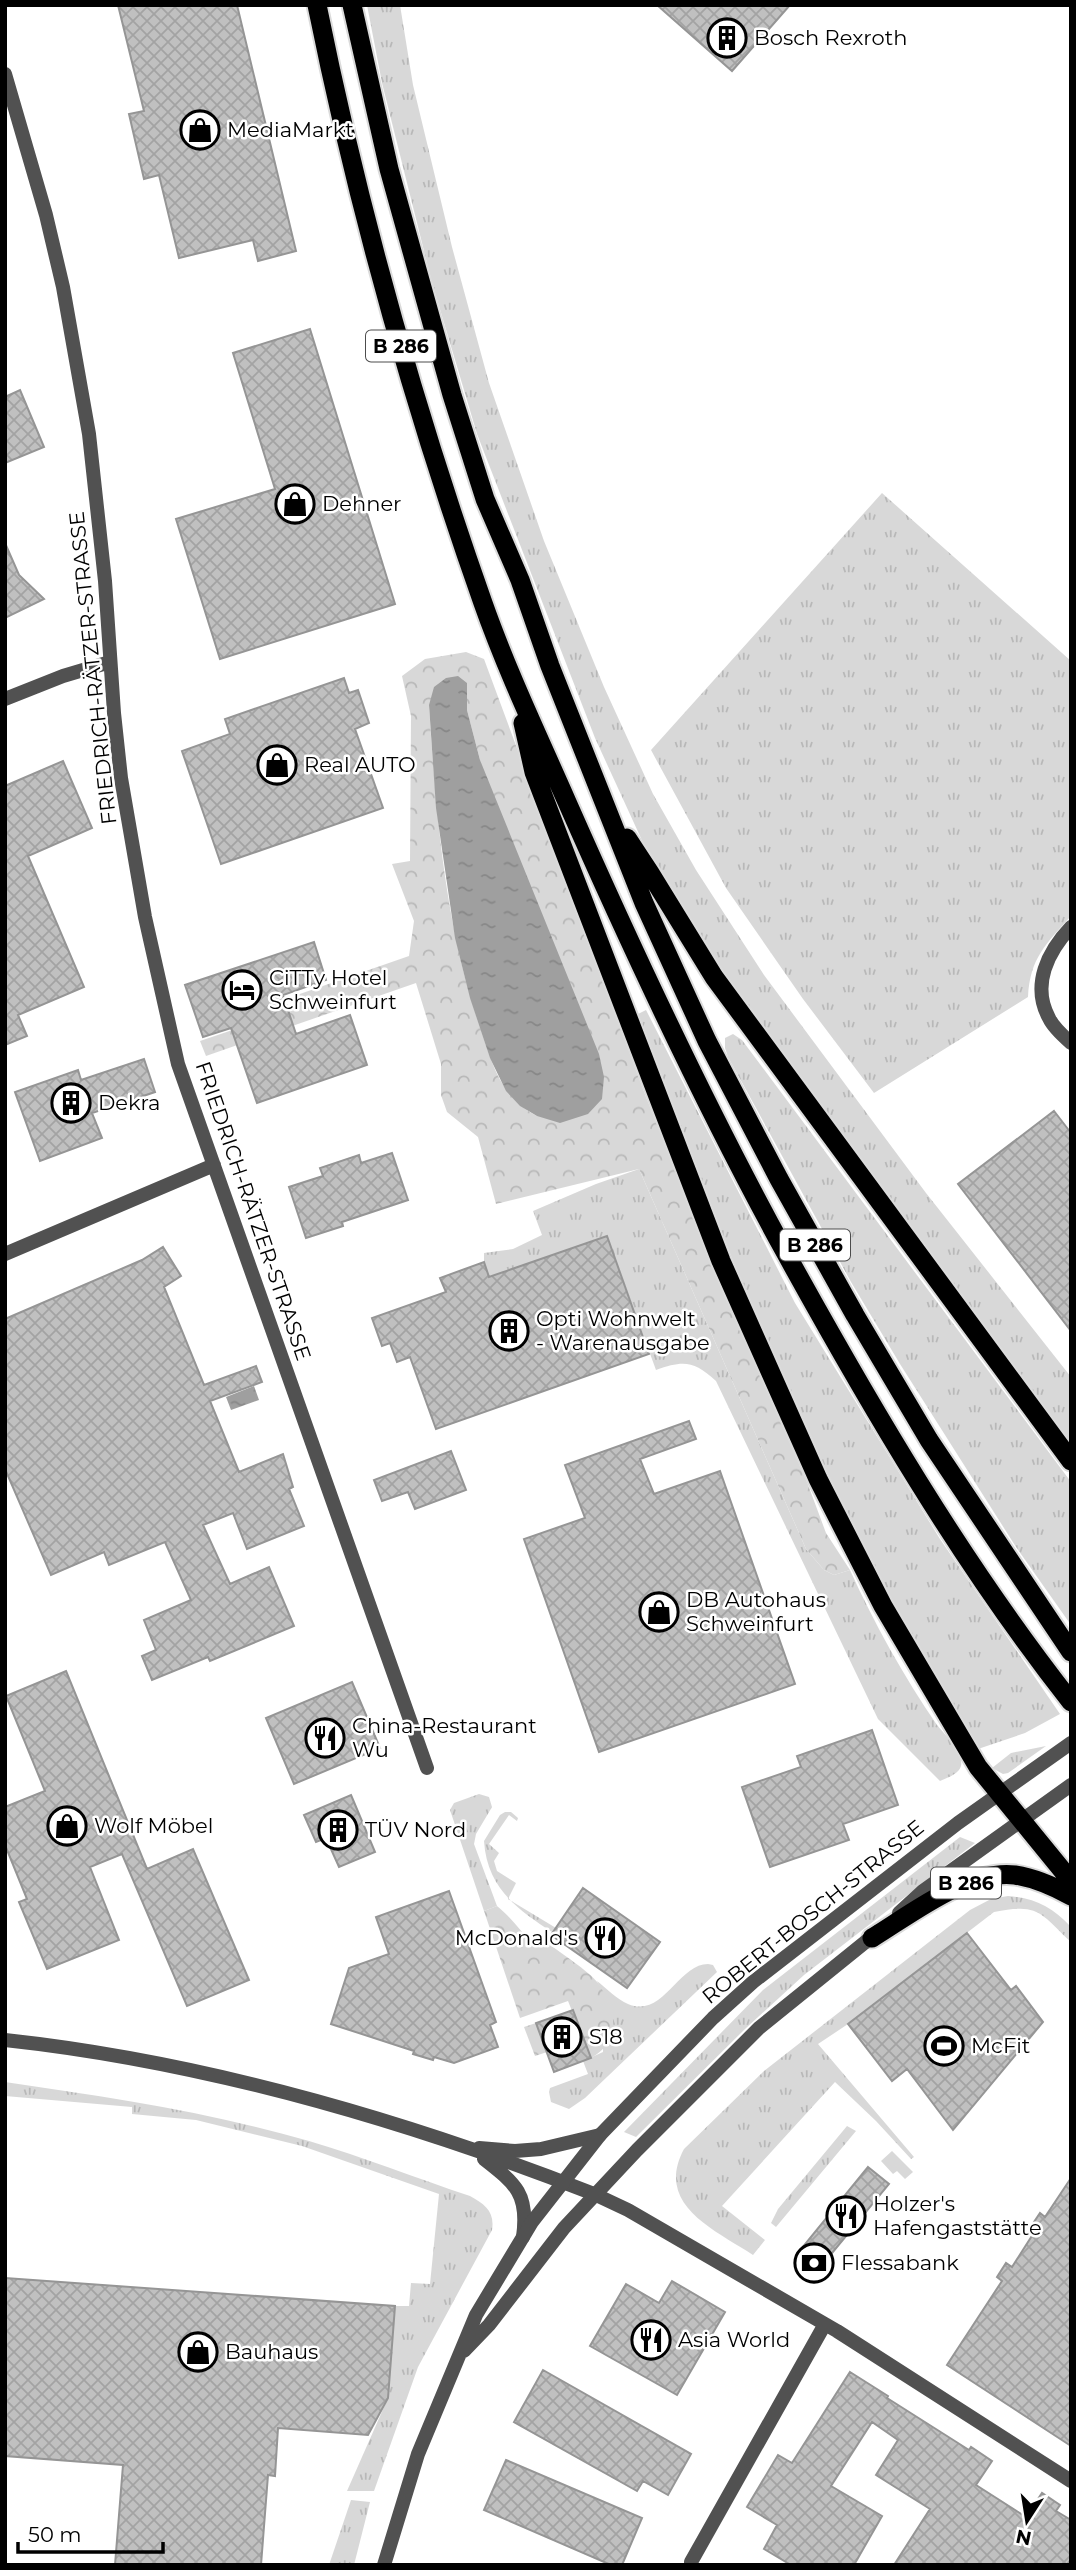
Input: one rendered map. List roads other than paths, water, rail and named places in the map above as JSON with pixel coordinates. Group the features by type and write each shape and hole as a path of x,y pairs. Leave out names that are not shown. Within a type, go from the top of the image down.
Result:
{"highway":[{"name":"B 286","path":"317,5 350,152 421,417 484,606 595,866 680,1051 753,1194 825,1325 909,1466 975,1568 1054,1682 1071,1702"},
{"name":"B 286","path":"352,5 389,169 452,396 485,499 520,580 550,666 644,903 707,1041 779,1179 855,1315 929,1440 1071,1652"},
{"name":"B 286","path":"513,678 534,772 721,1261 784,1407 883,1605 978,1768 1071,1881"},
{"path":"608,811 714,977 1071,1461"},
{"name":"B 286","path":"872,1938 960,1885 986,1878 1012,1875 1045,1883 1071,1896"}],"street":[{"name":"FRIEDRICH-RÄTZER-STRASSE","path":"5,74 52,239 89,434 105,581 121,778 144,908 178,1064 427,1768"},
{"path":"5,699 63,676 110,663"},
{"path":"1071,927 1048,956 1042,989 1049,1019 1071,1043"},
{"path":"5,1254 214,1165"},
{"name":"ROBERT-BOSCH-STRASSE","path":"384,2565 418,2454 481,2305 523,2237 600,2135 713,2018 753,1982 998,1794 1071,1743"},
{"path":"458,2357 489,2325 564,2228 594,2194 759,2028 872,1938 923,1891 1071,1785"},
{"path":"5,2040 107,2054 223,2077 326,2103 594,2194 628,2210 825,2324 1071,2481"},
{"path":"460,2147 516,2151 541,2149 600,2135"},
{"path":"475,2152 502,2173 518,2190 526,2211 523,2237"},
{"path":"691,2562 825,2324"}],"water":[{"path":"458,676 467,683 467,710 480,760 599,1054 604,1077 602,1099 588,1114 560,1123 537,1116 520,1106 506,1091 490,1058 470,998 455,938 436,808 429,705 434,687 446,678"},
{"path":"254,1386 259,1400 231,1410 226,1397"}],"place":[{"name":"Bosch Rexroth","path":"727,38"},
{"name":"MediaMarkt","path":"200,130"},
{"name":"Dehner","path":"295,504"},
{"name":"Real AUTO","path":"277,765"},
{"name":"CiTTy Hotel Schweinfurt","path":"242,990"},
{"name":"Dekra","path":"71,1103"},
{"name":"Opti Wohnwelt - Warenausgabe","path":"509,1331"},
{"name":"DB Autohaus Schweinfurt","path":"659,1612"},
{"name":"China-Restaurant Wu","path":"325,1738"},
{"name":"Wolf Möbel","path":"67,1826"},
{"name":"TÜV Nord","path":"338,1830"},
{"name":"McDonald's","path":"605,1938"},
{"name":"S18","path":"562,2037"},
{"name":"McFit","path":"944,2046"},
{"name":"Holzer's Hafengaststätte","path":"846,2216"},
{"name":"Flessabank","path":"814,2263"},
{"name":"Asia World","path":"651,2340"},
{"name":"Bauhaus","path":"198,2352"}]}
